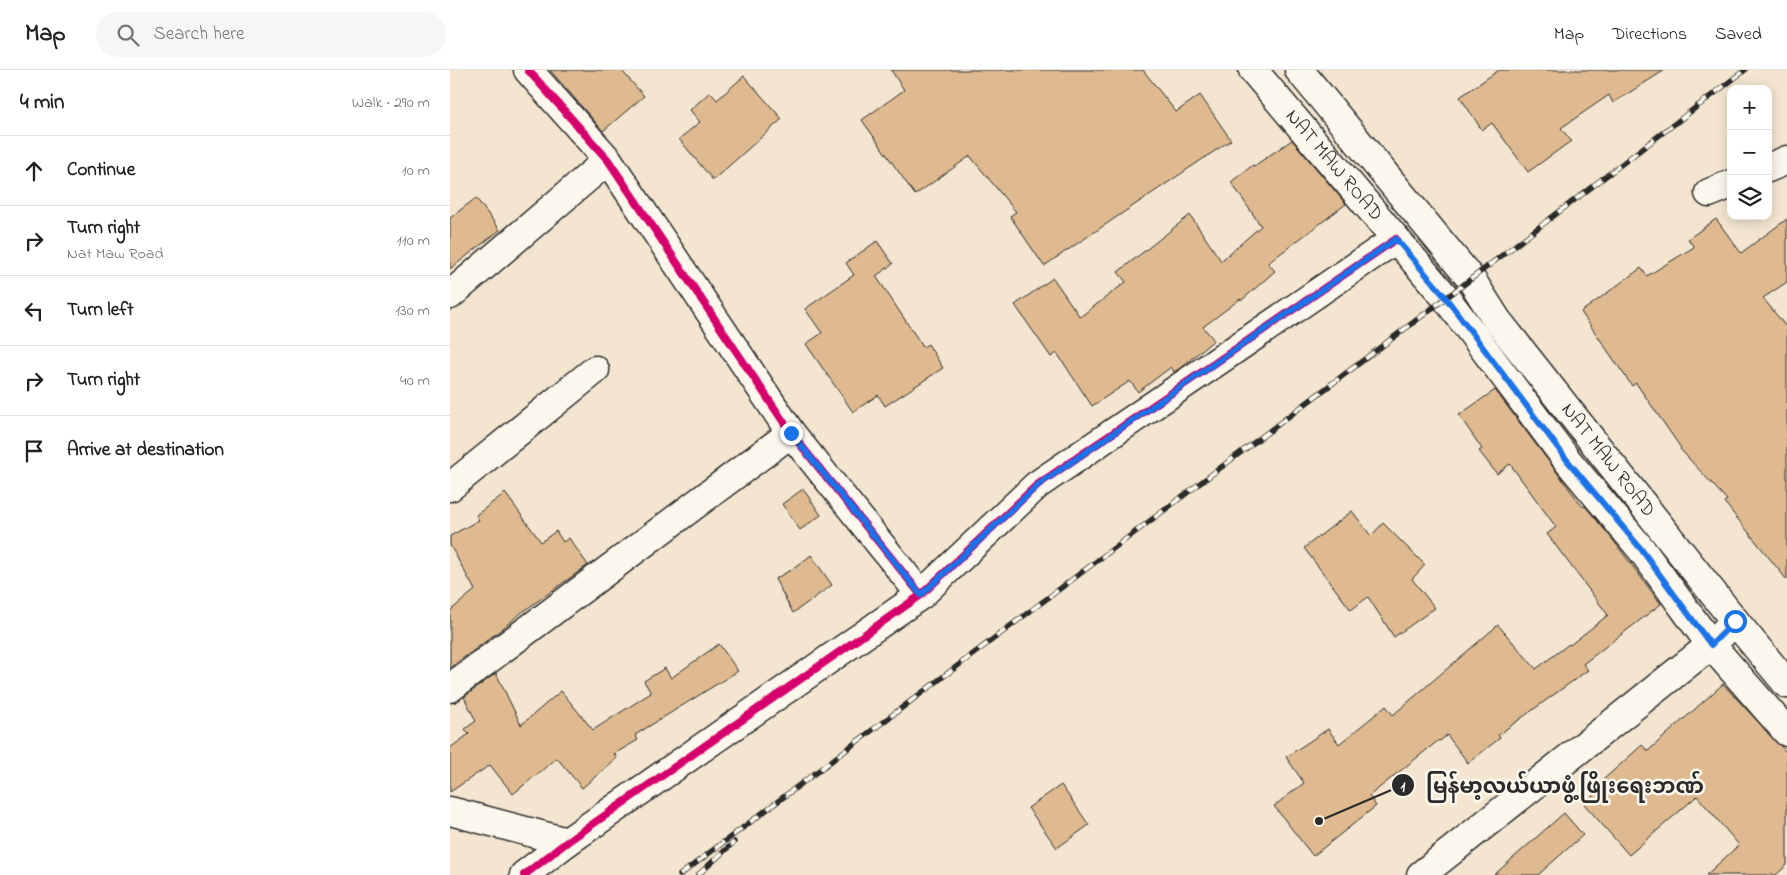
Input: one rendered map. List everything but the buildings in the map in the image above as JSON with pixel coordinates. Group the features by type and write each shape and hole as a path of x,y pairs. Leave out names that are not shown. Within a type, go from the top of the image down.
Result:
{"street":[{"path":"528,70 608,160 791,433 921,595"},
{"name":"NAT MAW ROAD","path":"1253,70 1446,298 1567,460 1641,549 1711,645 1787,732"},
{"name":"NAT MAW ROAD","path":"1299,70 1471,279 1497,320 1787,684"},
{"path":"450,295 608,160"},
{"path":"1772,166 1787,160"},
{"path":"524,875 567,842 921,595 1038,485 1396,239"},
{"path":"450,487 595,370"},
{"path":"450,688 791,433"},
{"path":"1421,875 1711,645 1735,621"},
{"path":"450,811 567,842"}],"railway":[{"path":"680,875 1471,279 1745,70"},
{"path":"698,875 734,842"}],"cycle path":[{"path":"528,70 608,160 791,433 921,595"},
{"path":"524,875 567,842 921,595 1037,485 1396,239"}],"place":[{"name":"မြန်မာ့လယ်ယာဖွံ့ဖြိုးရေးဘဏ်","path":"1319,821"}],"route":[{"path":"791,433 921,595 1038,485 1396,239 1446,298 1567,460 1641,549 1711,645 1735,621"}]}
